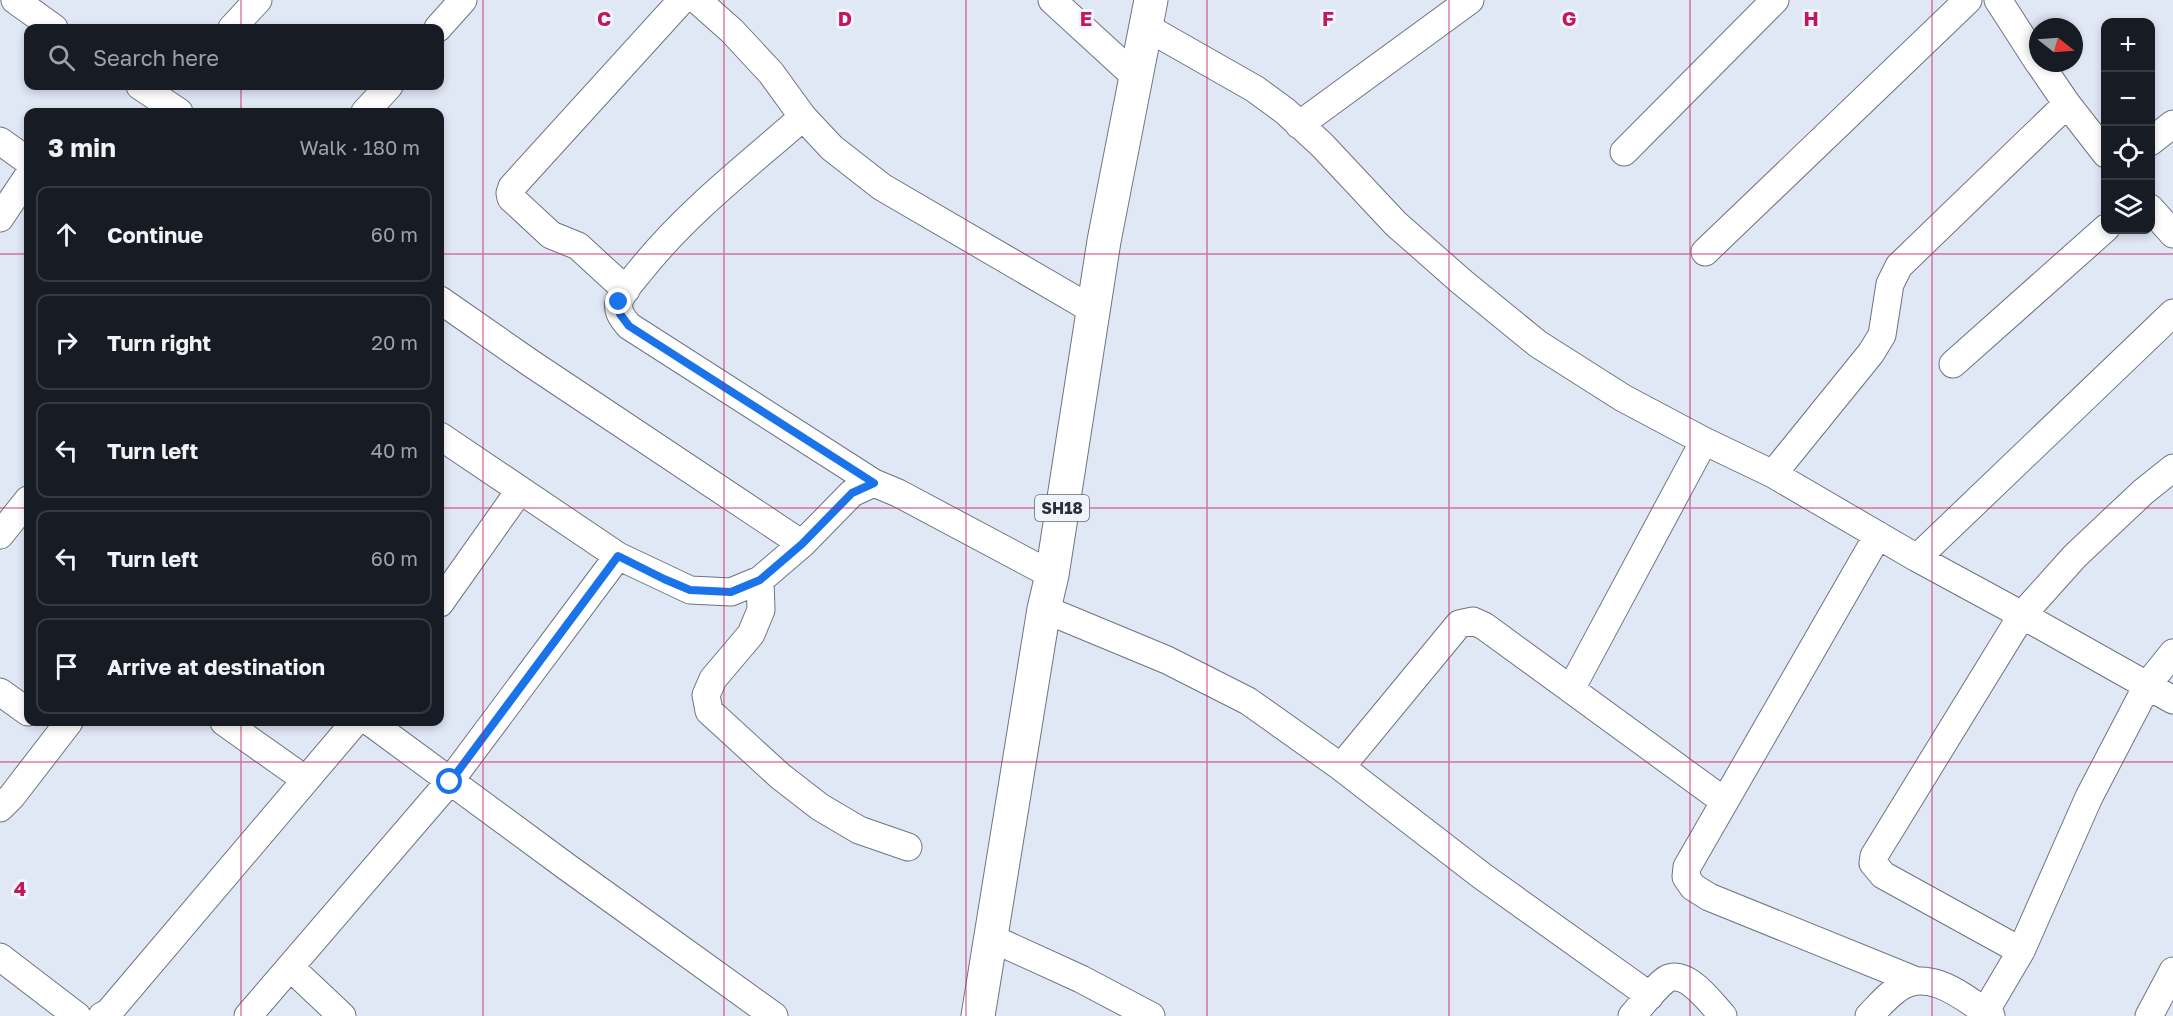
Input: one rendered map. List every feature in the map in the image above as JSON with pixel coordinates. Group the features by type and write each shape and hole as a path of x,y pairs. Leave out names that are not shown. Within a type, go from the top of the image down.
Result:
{"main road":[{"name":"SH18","path":"978,1016 1044,609 1052,575 1104,241 1149,14"}],"street":[{"path":"15,0 48,24"},
{"path":"236,24 258,0"},
{"path":"442,24 463,0"},
{"path":"626,290 578,246 551,235 511,198 510,193 520,178 682,0"},
{"path":"697,0 732,31 771,73 803,117 832,148 882,187 1093,310"},
{"path":"1052,0 1136,76"},
{"path":"1299,125 1470,0"},
{"path":"1624,152 1775,0"},
{"path":"1705,252 1968,0"},
{"path":"1998,0 2029,48"},
{"path":"1149,14 1255,89 1299,125 1322,145 1396,224 1538,344 1623,398 1773,474 1917,558 2148,684 2173,700"},
{"path":"2045,72 2101,148"},
{"path":"150,90 175,100"},
{"path":"369,108 384,90"},
{"path":"1773,474 1871,353 1882,335 1890,284 1899,266 2067,104"},
{"path":"803,117 700,207 656,250 619,302 620,314 629,326 874,483 898,492 1052,575"},
{"path":"2155,139 2173,124"},
{"path":"0,141 24,157"},
{"path":"0,218 24,182"},
{"path":"2155,213 2173,234"},
{"path":"1953,364 2101,232"},
{"path":"444,303 529,363 802,544"},
{"path":"1917,558 2173,313"},
{"path":"444,439 618,556 690,590 731,592 760,580 802,544 852,493 874,483"},
{"path":"1570,689 1704,441"},
{"path":"2021,951 1883,875 1873,863 1874,856 2022,615 2075,556 2143,492 2173,468"},
{"path":"444,597 520,490"},
{"path":"0,535 24,505"},
{"path":"1878,535 1724,801 1687,867 1686,877 1693,887 1709,897 1914,980 1932,982 1954,991 1988,1014 2021,951 2089,797 2148,684 2173,653"},
{"path":"248,1016 450,782 618,556"},
{"path":"760,580 761,610 751,634 713,679 706,695 709,711 780,776 820,807 859,830 908,847"},
{"path":"1044,609 1167,660 1248,701 1341,767 1482,876 1650,996"},
{"path":"1341,767 1459,624 1473,621 1484,626 1724,801"},
{"path":"0,692 24,709"},
{"path":"0,808 12,796 56,726"},
{"path":"230,726 306,780"},
{"path":"102,1016 110,1012 352,726"},
{"path":"375,726 774,1016"},
{"path":"991,938 1082,979 1151,1016"},
{"path":"0,957 77,1016"},
{"path":"290,967 342,1016"},
{"path":"2149,1016 2173,971"},
{"path":"1632,1016 1665,980 1677,978 1701,991 1723,1016"},
{"path":"1869,1016 1897,989 1914,980"}],"route":[{"path":"450,782 618,556 690,590 731,592 760,580 802,544 852,493 874,483 629,326 620,314 619,302"}]}
